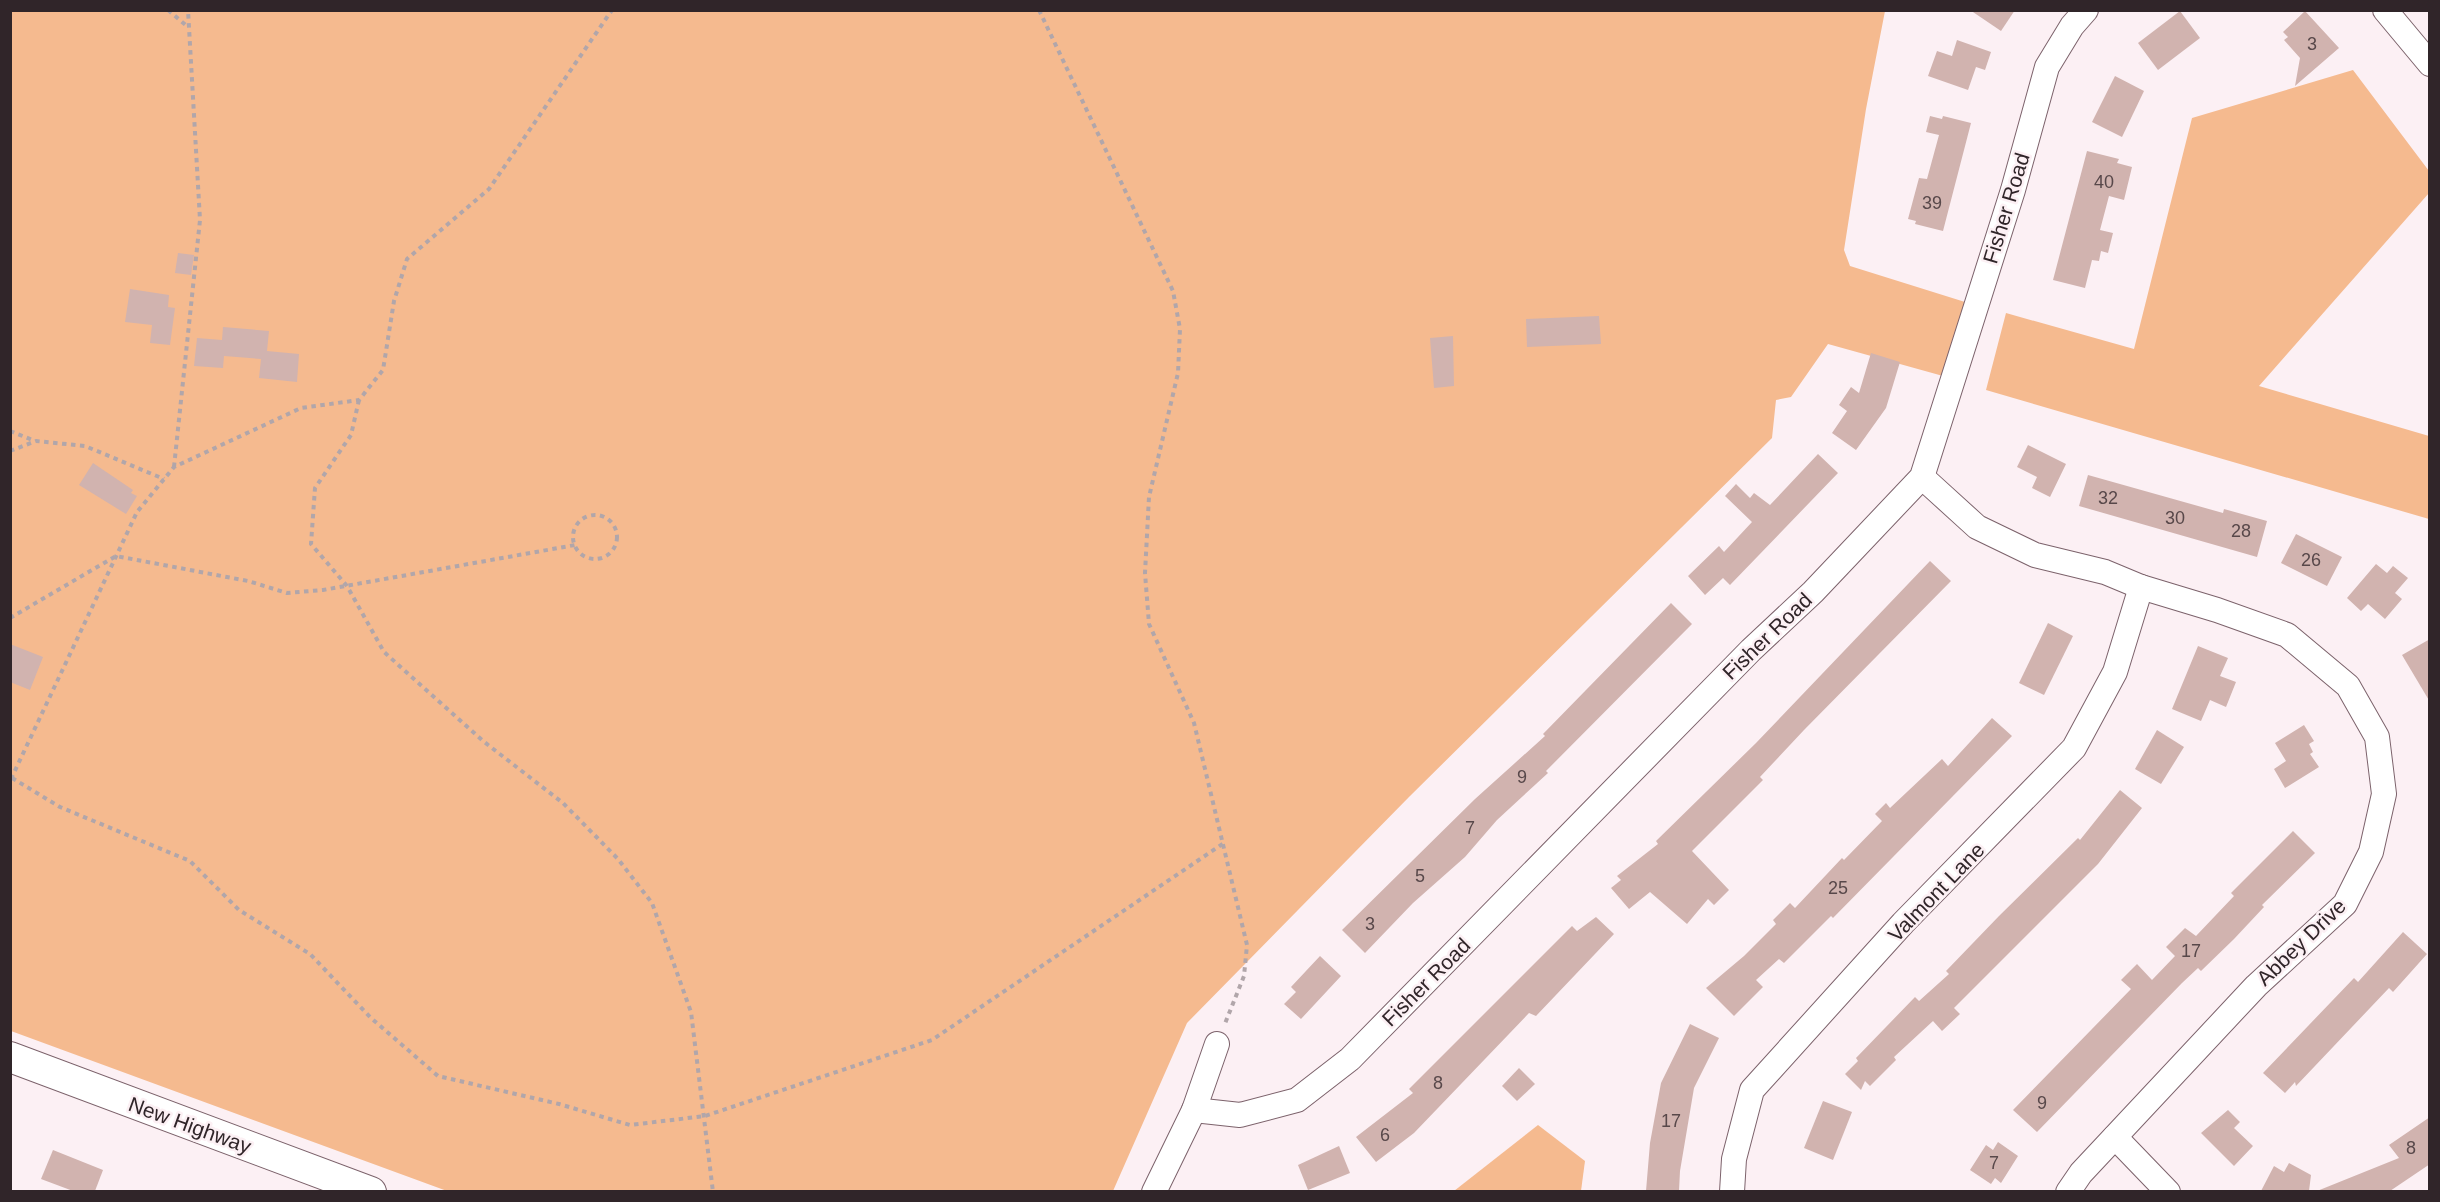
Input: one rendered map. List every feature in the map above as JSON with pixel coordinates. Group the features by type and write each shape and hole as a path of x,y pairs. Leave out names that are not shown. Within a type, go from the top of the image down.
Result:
{"street":[{"name":"Fisher Road","path":"1194,1110 1240,1115 1297,1100 1350,1059 1751,650 1813,592 1922,477 2013,190 2047,67 2072,26 2086,10"},
{"path":"2385,10 2430,64"},
{"name":"Abbey Drive","path":"1922,477 1977,527 2035,555 2105,572 2141,587 2217,610 2287,635 2348,686 2377,737 2384,794 2371,852 2345,904 2256,986 2081,1173 2068,1191"},
{"name":"Valmont Lane","path":"1732,1191 1734,1159 1752,1090 1903,923 2074,748 2115,672 2141,587"},
{"path":"1154,1191 1194,1110 1217,1044"},
{"name":"New Highway","path":"10,1058 370,1191"},
{"path":"2115,1137 2168,1191"}],"path":[{"path":"168,10 188,27"},
{"path":"174,467 200,220 188,10"},
{"path":"612,10 489,189 407,260 394,301 383,370 359,400 351,435 315,488 310,544 347,586 384,652 483,741 563,803 618,859 652,903 691,1012 713,1191"},
{"path":"1039,10 1173,291 1180,329 1178,373 1149,497 1145,573 1149,624 1194,723 1247,945 1244,976 1217,1044"},
{"path":"359,400 301,408 174,467 137,512 11,779 60,807 190,861 239,910 310,954 371,1018 438,1076 559,1104 630,1125 705,1116 932,1040 1224,843"},
{"path":"10,431 36,441 85,446 164,479"},
{"path":"10,451 36,441"},
{"path":"589,516 604,517 614,527 616,541 610,553 604,557 597,559 584,556 575,545 574,531 582,519 589,516"},
{"path":"10,618 116,556 248,581 286,593 347,586 575,545"}],"shaded area":[{"path":"10,11 1885,11 1866,109 1844,250 1850,266 1965,302 1943,376 1828,344 1791,397 1776,400 1772,438 1409,797 1187,1023 1113,1191 447,1191 11,1031"},
{"path":"2353,70 2429,171 2429,193 2259,386 2429,436 2429,519 1986,390 2006,313 2134,349 2192,118"},
{"path":"1538,1125 1585,1161 1581,1191 1454,1191"}],"building":[{"path":"1970,10 2015,10 2001,31"},
{"path":"2180,11 2200,38 2158,70 2138,43"},
{"path":"2305,11 2339,48 2295,86 2300,58 2284,40 2288,37 2283,32"},
{"path":"1957,40 1991,52 1985,70 1976,67 1968,90 1928,76 1937,51 1952,56"},
{"path":"2115,76 2144,91 2122,137 2092,122"},
{"path":"1930,116 1942,119 1943,116 1971,123 1943,231 1915,224 1916,221 1908,219 1919,178 1927,179 1939,135 1926,132"},
{"path":"2087,151 2119,159 2117,163 2132,167 2124,200 2109,196 2100,230 2113,233 2108,253 2101,251 2099,261 2092,260 2085,288 2053,280"},
{"path":"178,253 194,255 191,275 175,273"},
{"path":"130,289 169,295 168,307 175,308 170,345 150,343 152,325 125,322"},
{"path":"1599,316 1601,344 1527,347 1526,319"},
{"path":"223,327 269,331 267,351 299,354 297,382 259,378 261,359 224,356 223,368 194,366 197,338 222,340"},
{"path":"1453,336 1454,386 1434,388 1430,338"},
{"path":"1871,353 1900,362 1886,408 1856,450 1832,433 1847,411 1839,405 1851,387 1859,393"},
{"path":"2028,445 2066,464 2050,497 2032,488 2037,477 2017,467"},
{"path":"1818,454 1838,473 1730,585 1723,578 1705,595 1688,576 1719,546 1724,552 1752,522 1725,496 1736,484 1750,498 1754,493 1770,505"},
{"path":"93,463 133,490 131,493 137,496 126,514 79,485"},
{"path":"2088,475 2223,513 2224,509 2267,521 2257,557 2079,506"},
{"path":"2296,534 2342,557 2327,586 2281,563"},
{"path":"1930,561 1951,581 1804,730 1760,777 1763,780 1692,851 1729,890 1714,905 1708,899 1687,924 1650,892 1629,909 1611,888 1621,880 1617,876 1658,844 1656,841 1756,743"},
{"path":"2376,564 2387,573 2393,566 2408,578 2395,593 2402,599 2385,619 2368,604 2361,611 2347,598"},
{"path":"1671,603 1692,624 1546,771 1548,773 1497,820 1465,857 1413,903 1365,953 1342,930 1475,799 1545,736 1543,734"},
{"path":"2048,623 2073,636 2044,695 2019,683"},
{"path":"2430,639 2430,702 2402,655"},
{"path":"10,644 43,657 30,690 10,682"},
{"path":"2198,646 2228,658 2220,676 2236,682 2226,707 2210,700 2201,721 2172,709"},
{"path":"1992,718 2012,736 1833,918 1831,916 1784,963 1779,959 1756,980 1763,987 1734,1016 1706,988 1744,956 1776,924 1773,920 1790,903 1795,908 1842,858 1844,860 1882,821 1875,814 1886,803 1890,808 1942,759 1948,766"},
{"path":"2304,725 2314,741 2309,744 2313,752 2310,754 2319,767 2285,788 2274,769 2286,761 2275,743"},
{"path":"2157,730 2184,747 2161,784 2135,769"},
{"path":"2120,790 2142,808 2098,864 1954,1008 1960,1014 1942,1031 1933,1021 1894,1057 1896,1060 1870,1086 1865,1081 1861,1090 1845,1074 1858,1061 1856,1058 1915,997 1919,1001 1949,974 1946,971 1999,916 2078,838 2080,840"},
{"path":"2293,831 2315,853 2262,905 2264,907 2234,939 2201,971 2198,968 2182,983 2037,1132 2013,1110 2131,989 2121,980 2137,964 2152,980 2175,956 2166,947 2185,928 2196,936 2234,896 2231,893"},
{"path":"1596,917 1614,934 1536,1016 1529,1013 1414,1133 1376,1162 1356,1137 1413,1093 1409,1089 1572,926 1577,931"},
{"path":"2403,932 2427,954 2393,992 2389,988 2296,1086 2295,1082 2285,1093 2263,1073 2354,978 2358,982"},
{"path":"1320,956 1341,976 1301,1019 1284,1004 1296,992 1291,987"},
{"path":"1690,1024 1719,1038 1694,1088 1680,1171 1679,1191 1646,1191 1650,1143 1661,1083"},
{"path":"1519,1068 1535,1084 1517,1101 1502,1086"},
{"path":"1823,1101 1852,1112 1833,1160 1804,1148"},
{"path":"2228,1110 2240,1122 2234,1128 2253,1146 2234,1166 2201,1133"},
{"path":"2430,1117 2430,1164 2390,1191 2317,1191 2399,1158 2389,1145"},
{"path":"1998,1142 2018,1156 2001,1183 1995,1178 1991,1184 1970,1170 1986,1145 1993,1150"},
{"path":"1339,1146 1350,1173 1308,1190 1298,1165"},
{"path":"53,1150 103,1170 95,1191 73,1191 41,1179"},
{"path":"2289,1163 2311,1175 2309,1191 2261,1191 2274,1166 2284,1172"}]}
